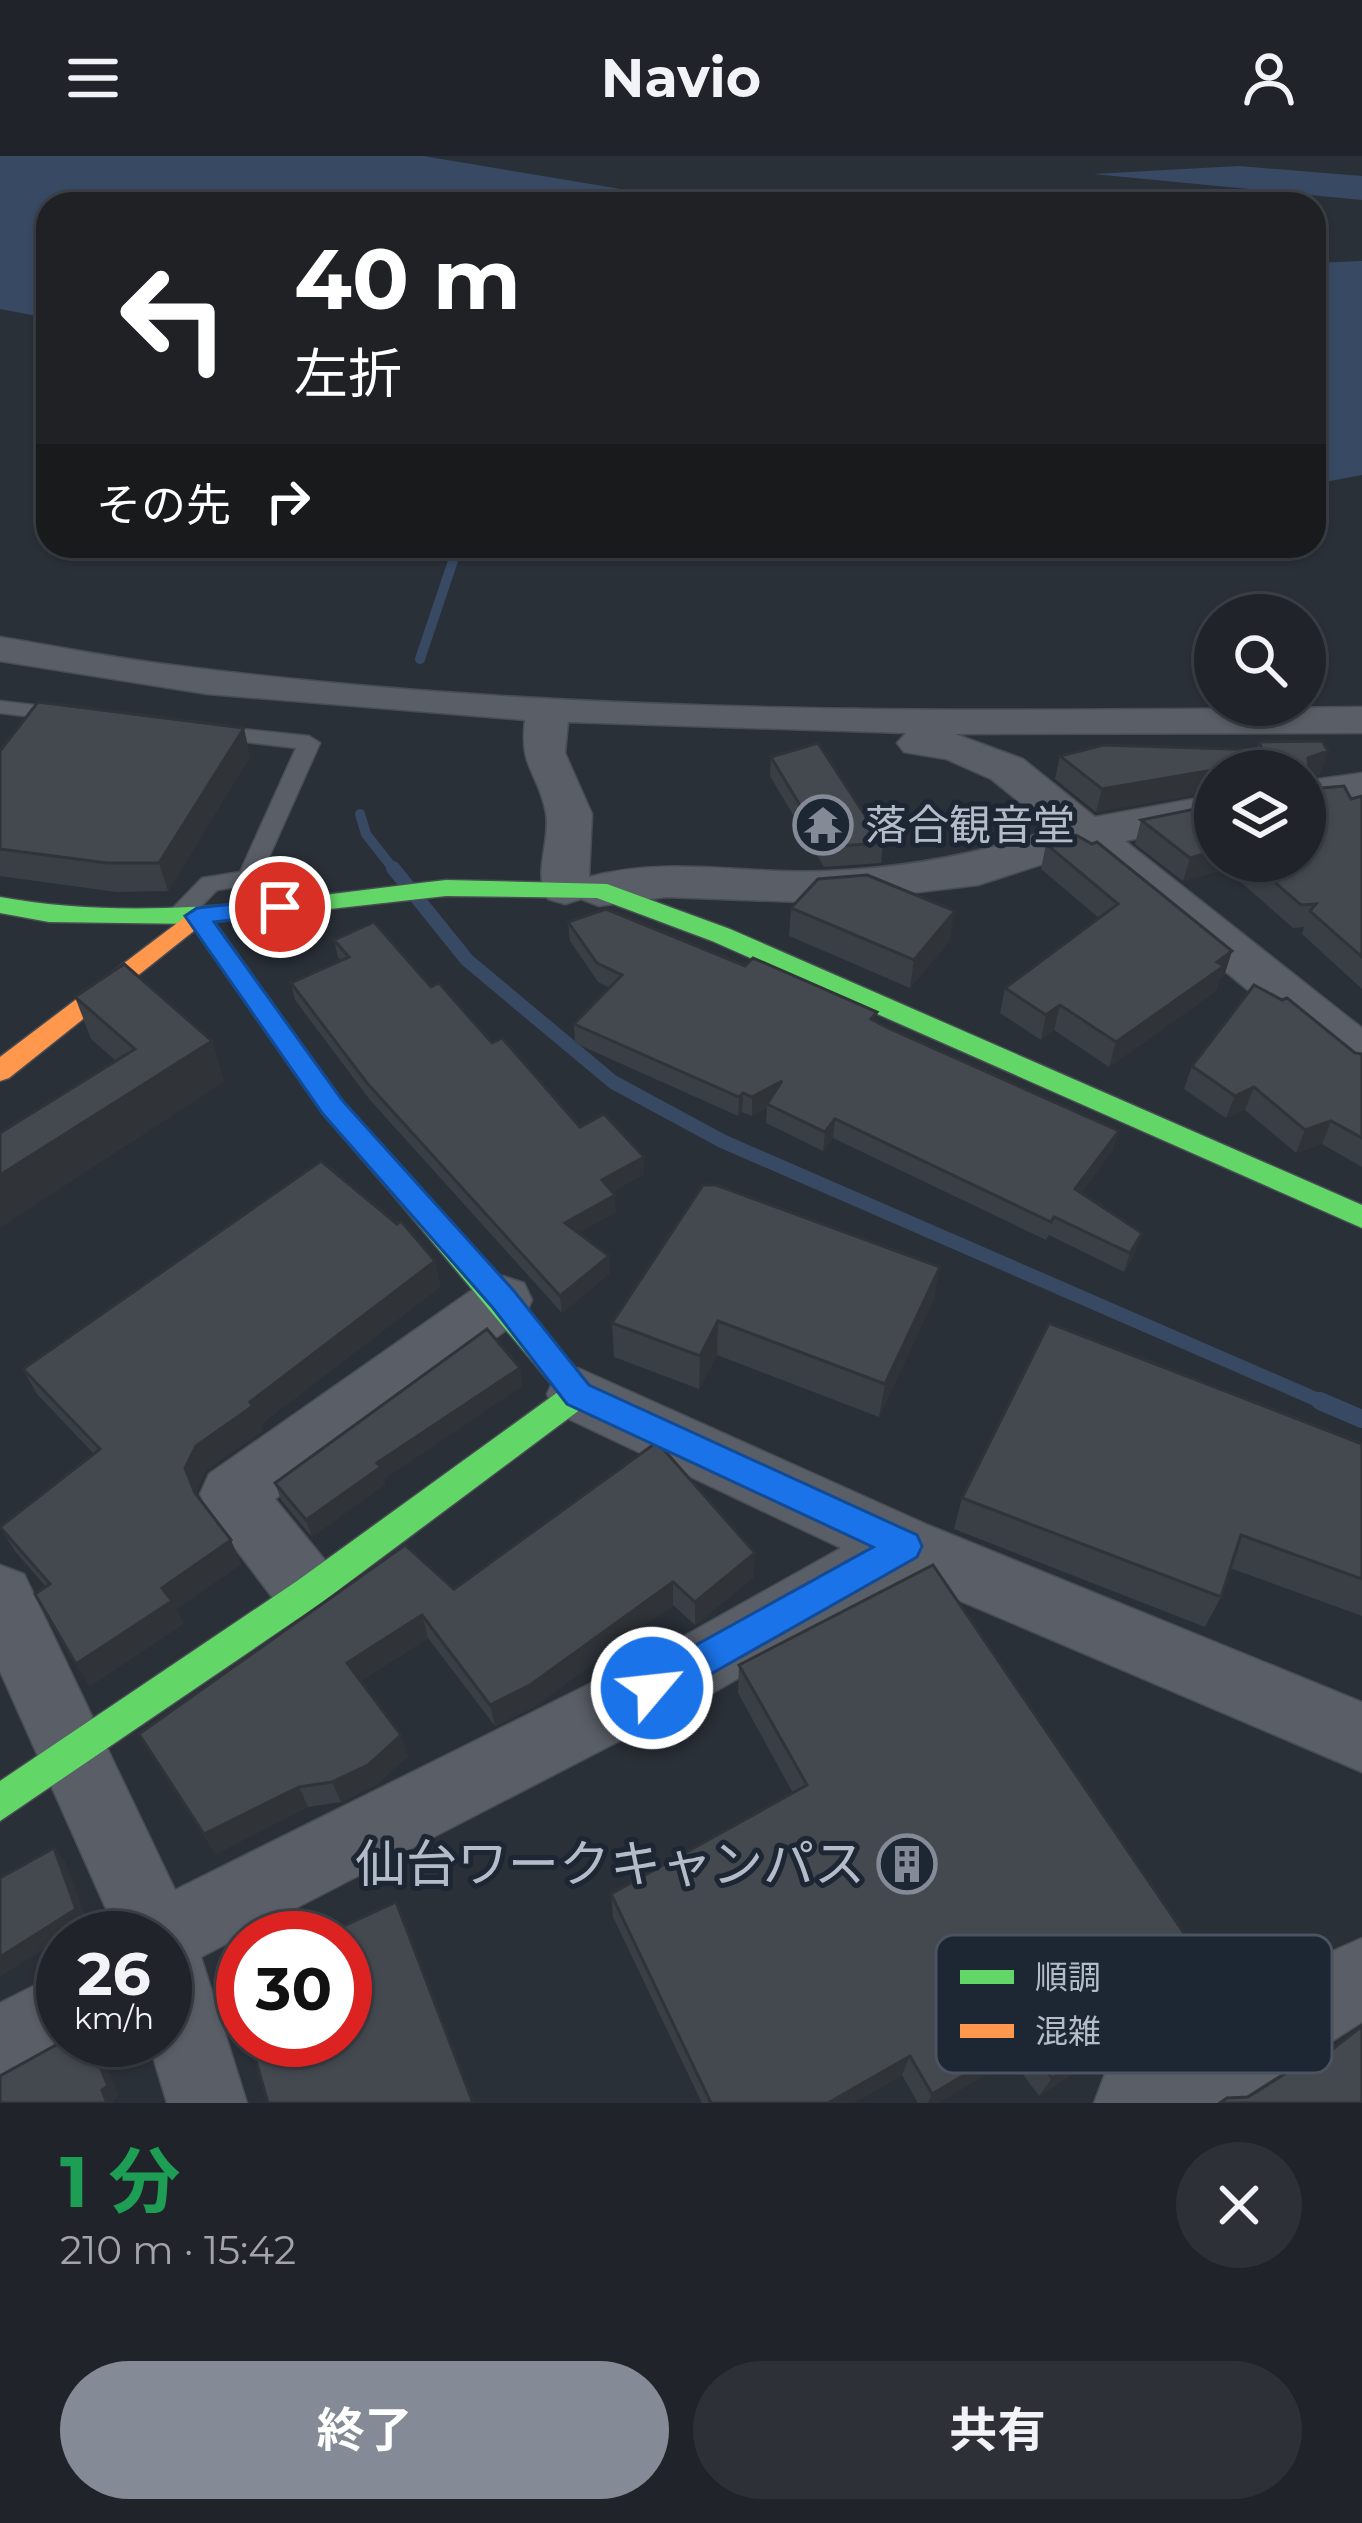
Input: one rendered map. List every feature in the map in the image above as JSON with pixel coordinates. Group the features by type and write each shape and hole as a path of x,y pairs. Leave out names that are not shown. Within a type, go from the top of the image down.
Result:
{"street":[{"path":"0,649 203,682 548,709 1124,724 1362,720"},
{"path":"548,709 543,753 569,814 582,889"},
{"path":"773,715 812,730 955,747 987,757 1088,832 1362,1056"},
{"path":"1326,792 1362,787"},
{"path":"0,905 49,914 187,916 446,888 582,889 666,881 827,887 978,870 1088,832 1194,813"},
{"path":"582,889 721,935 1362,1217"},
{"path":"0,1071 187,916"},
{"path":"187,916 332,1107 503,1300 578,1394 905,1546 1362,1737"},
{"path":"309,1592 232,1494 503,1300"},
{"path":"0,1803 309,1592 578,1394"},
{"path":"192,1921 694,1667 905,1546"},
{"path":"0,1596 146,1911"},
{"path":"1332,1996 1362,1977"},
{"path":"0,2048 36,2026"},
{"path":"192,2053 207,2103"},
{"path":"1135,2103 1210,2073"}],"lane":[{"path":"6,714 84,717"},
{"path":"187,916 210,883 250,879 309,743 196,730"}],"water":[{"path":"0,156 423,156 639,192 36,192 36,316 0,309"},
{"path":"1239,166 1362,176 1362,200 1326,197 1326,192 1279,192 1093,174"},
{"path":"1362,261 1362,475 1326,482 1326,262"}],"building":[{"path":"38,702 244,728 159,863 107,863 0,849 0,751"},
{"path":"1322,741 1328,751 1262,750 1259,742"},
{"path":"818,743 883,843 825,847 771,757"},
{"path":"1104,745 1262,750 1194,750 1194,773 1102,789 1060,756"},
{"path":"1344,786 1351,799 1362,796 1362,957 1310,911 1316,904 1301,905 1274,882 1326,882 1326,788"},
{"path":"1194,809 1194,857 1190,858 1141,820"},
{"path":"1076,835 1097,842 1232,951 1217,962 1224,966 1116,1042 1060,1005 1046,1015 1005,988 1118,904 1046,844"},
{"path":"867,875 955,911 914,960 791,908 818,879"},
{"path":"606,909 745,966 753,958 877,1012 871,1019 888,1028 1119,1131 1075,1189 1142,1233 1130,1253 1054,1217 1051,1222 835,1119 825,1132 767,1104 782,1081 752,1097 743,1093 739,1097 574,1024 622,975 597,963 568,922"},
{"path":"374,922 431,987 439,983 492,1043 502,1038 580,1127 604,1114 644,1157 602,1180 615,1195 565,1223 609,1256 560,1296 367,1083 291,983 349,957 334,940"},
{"path":"124,964 212,1041 0,1175 0,1133 135,1049 75,997"},
{"path":"1254,985 1282,1000 1287,998 1362,1054 1362,1138 1331,1121 1305,1130 1254,1087 1235,1096 1192,1066"},
{"path":"321,1161 397,1224 401,1221 435,1261 196,1446 185,1468 195,1493 231,1540 162,1588 172,1601 76,1664 35,1594 50,1584 0,1527 100,1449 23,1369"},
{"path":"703,1185 716,1185 940,1267 885,1384 718,1321 700,1356 612,1323"},
{"path":"1049,1323 1362,1444 1362,1579 1241,1535 1221,1597 962,1498"},
{"path":"487,1329 520,1368 377,1463 381,1467 306,1520 275,1483"},
{"path":"657,1442 755,1553 695,1602 673,1582 530,1685 490,1705 422,1615 347,1663 401,1735 368,1765 332,1782 299,1787 204,1834 139,1734 405,1545 454,1589"},
{"name":"仙台ワークキャンパス","path":"933,1565 1185,1935 936,1935 936,2073 968,2073 932,2094 910,2056 828,2103 711,2103 611,1894 807,1785 739,1665"},
{"path":"54,1848 76,1909 36,1911 36,1934 0,1957 0,1878"},
{"path":"396,1902 473,2103 268,2103 258,2067 372,2067 372,1913"},
{"path":"1362,2026 1362,2103 1220,2103 1248,2097 1286,2073 1332,2073 1332,2050"},
{"path":"36,2056 36,2067 100,2067 108,2086 102,2090 107,2103 0,2103 0,2076"}],"waterway":[{"path":"420,659 454,558"},
{"path":"360,814 366,834 395,871"},
{"path":"393,868 467,960 613,1082 722,1141 1327,1404"},
{"path":"1320,1401 1327,1404"},
{"path":"1327,1404 1362,1419"}],"traffic: fast":[{"path":"0,905 49,914 197,916 446,888 599,890 721,935 1362,1217"},
{"path":"0,1803 309,1592 578,1394 404,1188"}],"traffic: slow":[{"path":"0,1071 197,916 332,1107 404,1188"}],"place":[{"name":"落合観音堂","path":"823,825"},
{"name":"仙台ワークキャンパス","path":"907,1864"}],"route":[{"path":"280,907 197,916 332,1107 503,1300 578,1394 905,1546 652,1688"}]}
